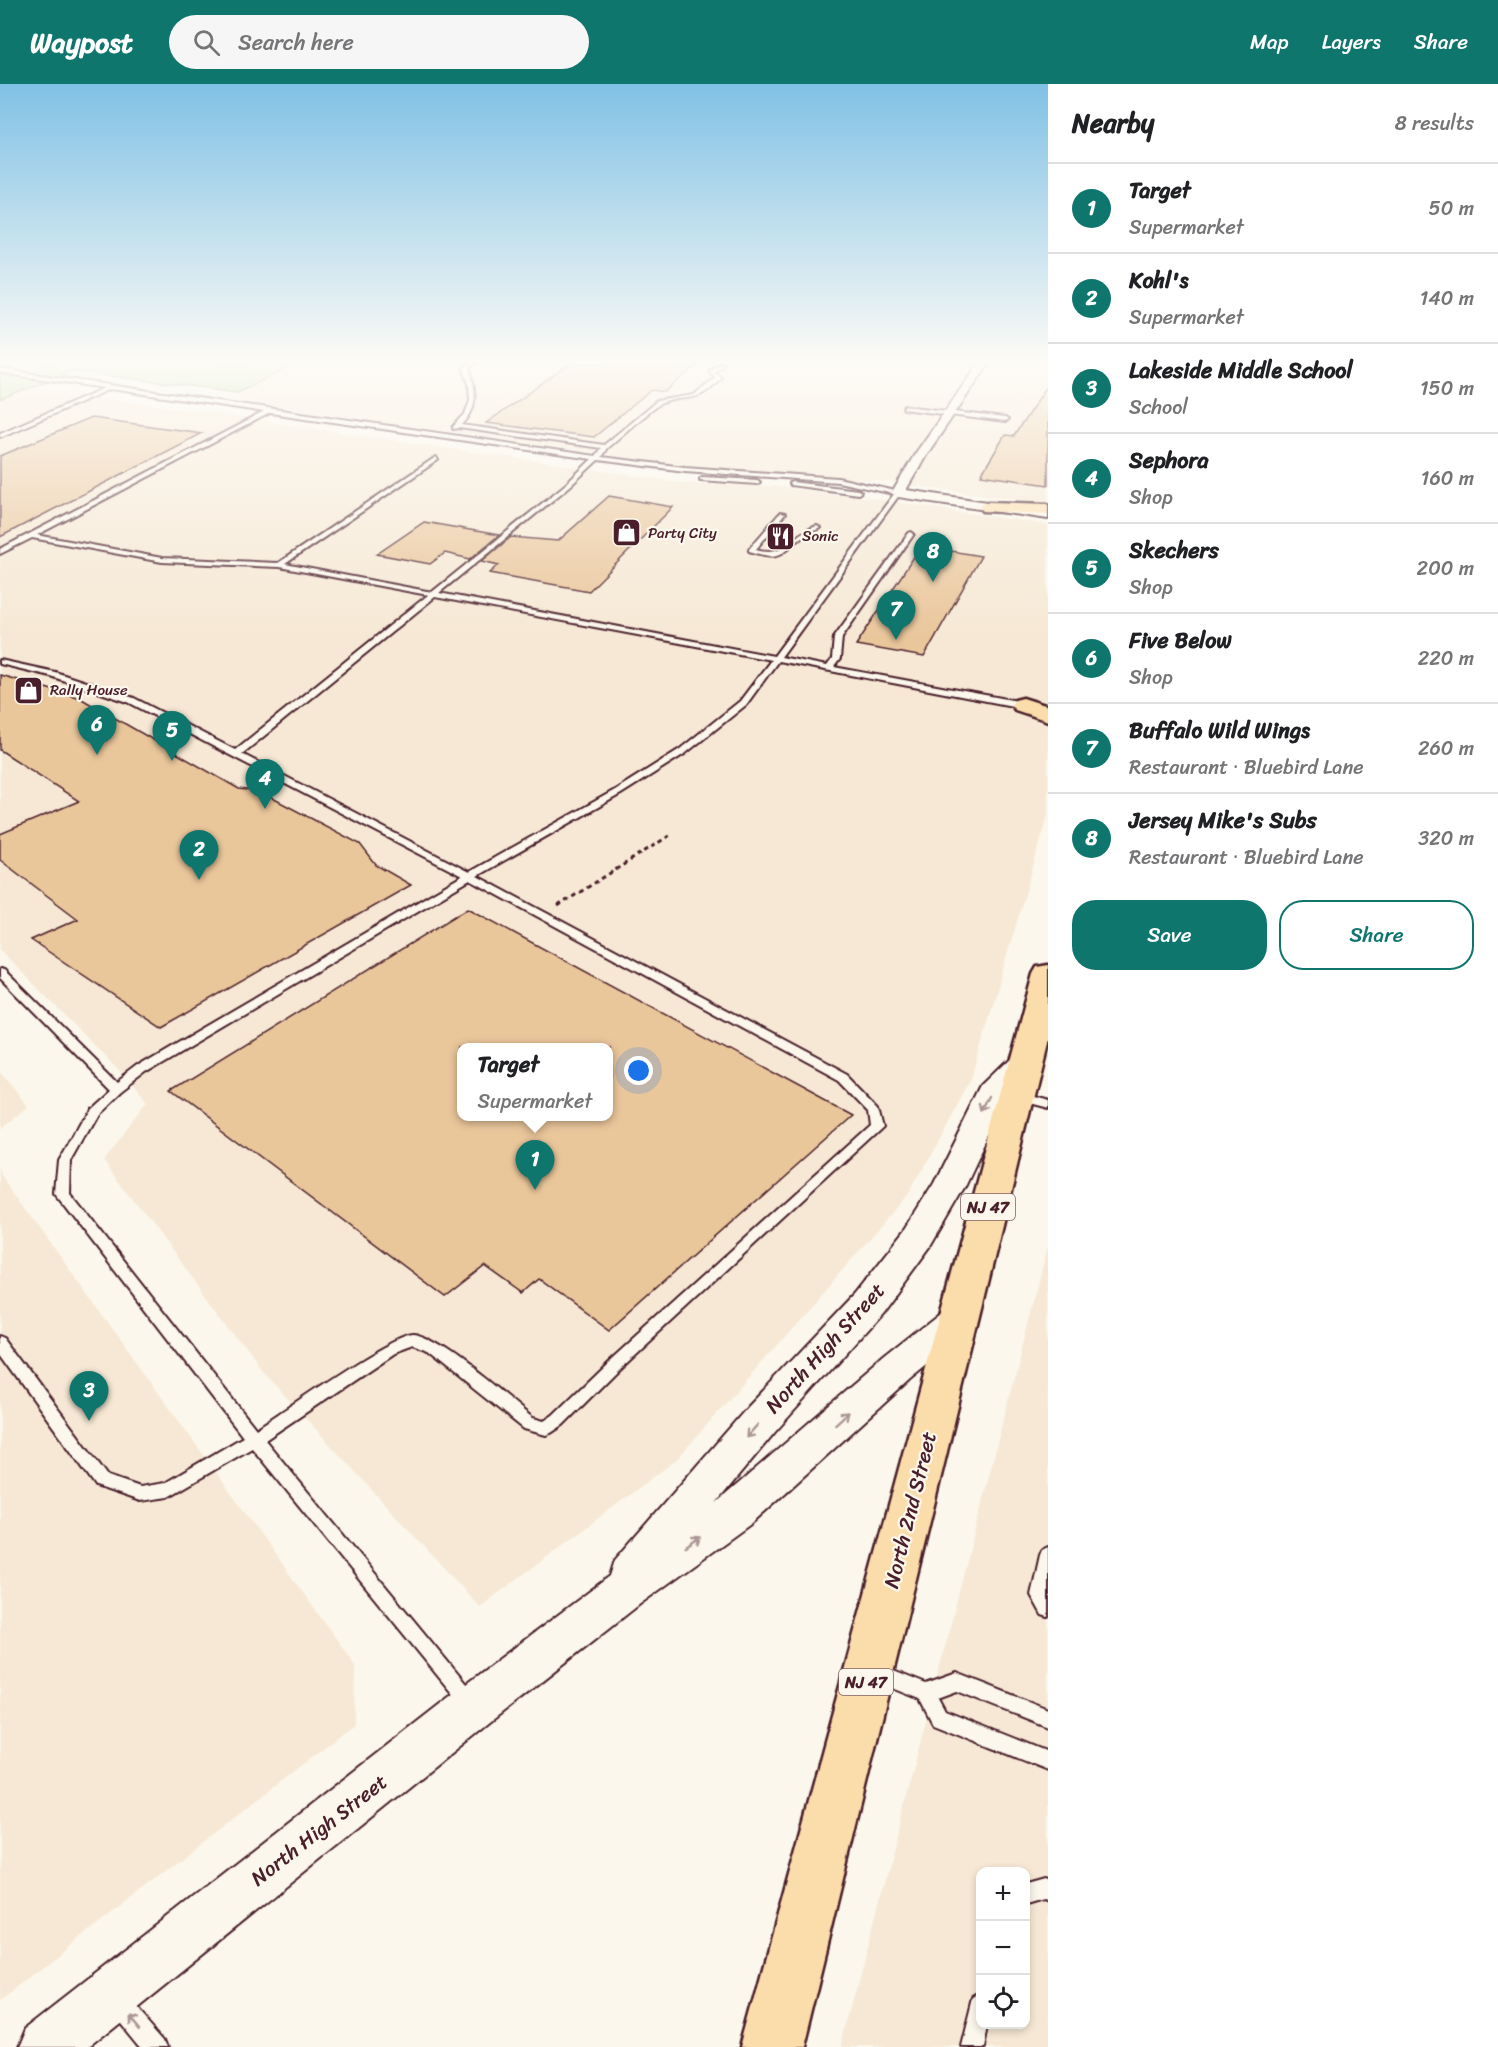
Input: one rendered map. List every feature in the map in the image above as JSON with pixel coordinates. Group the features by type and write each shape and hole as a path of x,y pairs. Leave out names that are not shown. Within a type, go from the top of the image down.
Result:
{"main road":[{"path":"989,507 1048,509"},
{"path":"1023,705 1048,703"},
{"path":"1023,705 1048,714"},
{"name":"North 2nd Street","path":"772,2047 960,1318 1030,1088 1048,974"}],"street":[{"path":"921,455 898,493 1048,515"},
{"name":"North High Street","path":"595,1614 761,1420 868,1304 918,1238 949,1187 994,1093 1030,1088"},
{"name":"North High Street","path":"44,2047 474,1707 595,1614 738,1510 897,1369 960,1318"}],"lane":[{"path":"0,552 187,455"},
{"path":"537,455 676,469 814,477 876,486 898,493"},
{"path":"555,455 638,472"},
{"path":"235,755 433,594 598,455"},
{"path":"279,566 436,459"},
{"path":"694,478 769,483"},
{"path":"780,483 872,494 898,493"},
{"path":"474,1707 254,1439 63,1194 65,1160 92,1111 142,1069 672,760 716,728 743,703 898,493"},
{"path":"744,558 782,514"},
{"path":"751,550 762,555 776,554 785,551 804,530 817,528"},
{"path":"830,669 836,659 838,637 911,534"},
{"path":"31,536 162,560 279,566 1023,705"},
{"path":"0,662 52,674 131,700 470,876 843,1077 874,1109 877,1126 614,1365 558,1420 546,1428 529,1424 434,1349 412,1341 388,1350 254,1439 168,1490 140,1494 102,1481 0,1342"},
{"path":"0,972 116,1089"},
{"path":"1048,1555 1040,1595 1048,1609"},
{"path":"869,1670 926,1693 939,1718 1048,1761"},
{"path":"926,1693 957,1682 1048,1718"},
{"path":"1030,1893 1044,1889 1048,1891"},
{"path":"112,1994 157,2047"},
{"path":"972,2047 976,2029"}],"path":[{"path":"543,915 672,834"}],"shaded area":[{"path":"0,455 491,455 684,483 769,486 870,498 1048,525 1048,815 971,1079 908,1195 676,1460 480,1607 264,1373 104,1160 148,1104 119,1070 0,950"},
{"path":"604,455 1048,455 1048,503 871,480 661,463"},
{"path":"0,1070 29,1105 0,1128"},
{"path":"0,1168 2,1176 355,1665 354,1724 0,2000"},
{"path":"1048,1246 1048,2047 842,2047"}],"building":[{"path":"3,455 160,455 0,537 0,456"},
{"path":"993,455 1048,455 1048,485 981,475"},
{"path":"609,496 673,507 589,591 490,573 499,565 482,561 511,537 558,541"},
{"path":"424,522 499,535 470,559 445,553 430,564 377,554"},
{"path":"921,546 981,556 924,657 856,645"},
{"path":"0,675 80,698 239,789 261,792 360,844 376,865 411,885 161,1027 31,940 78,919 0,860 0,834 79,801 0,750"},
{"path":"468,908 851,1115 609,1330 539,1279 523,1293 485,1266 445,1297 171,1091"}],"place":[{"name":"Party City","path":"627,533"},
{"name":"Sonic","path":"781,536"},
{"name":"Jersey Mike's Subs","path":"933,582"},
{"name":"Buffalo Wild Wings","path":"896,640"},
{"name":"Rally House","path":"29,690"},
{"name":"Five Below","path":"97,755"},
{"name":"Skechers","path":"172,761"},
{"name":"Sephora","path":"265,809"},
{"name":"Kohl's","path":"199,880"},
{"name":"Target","path":"535,1190"},
{"name":"Lakeside Middle School","path":"89,1421"}]}
